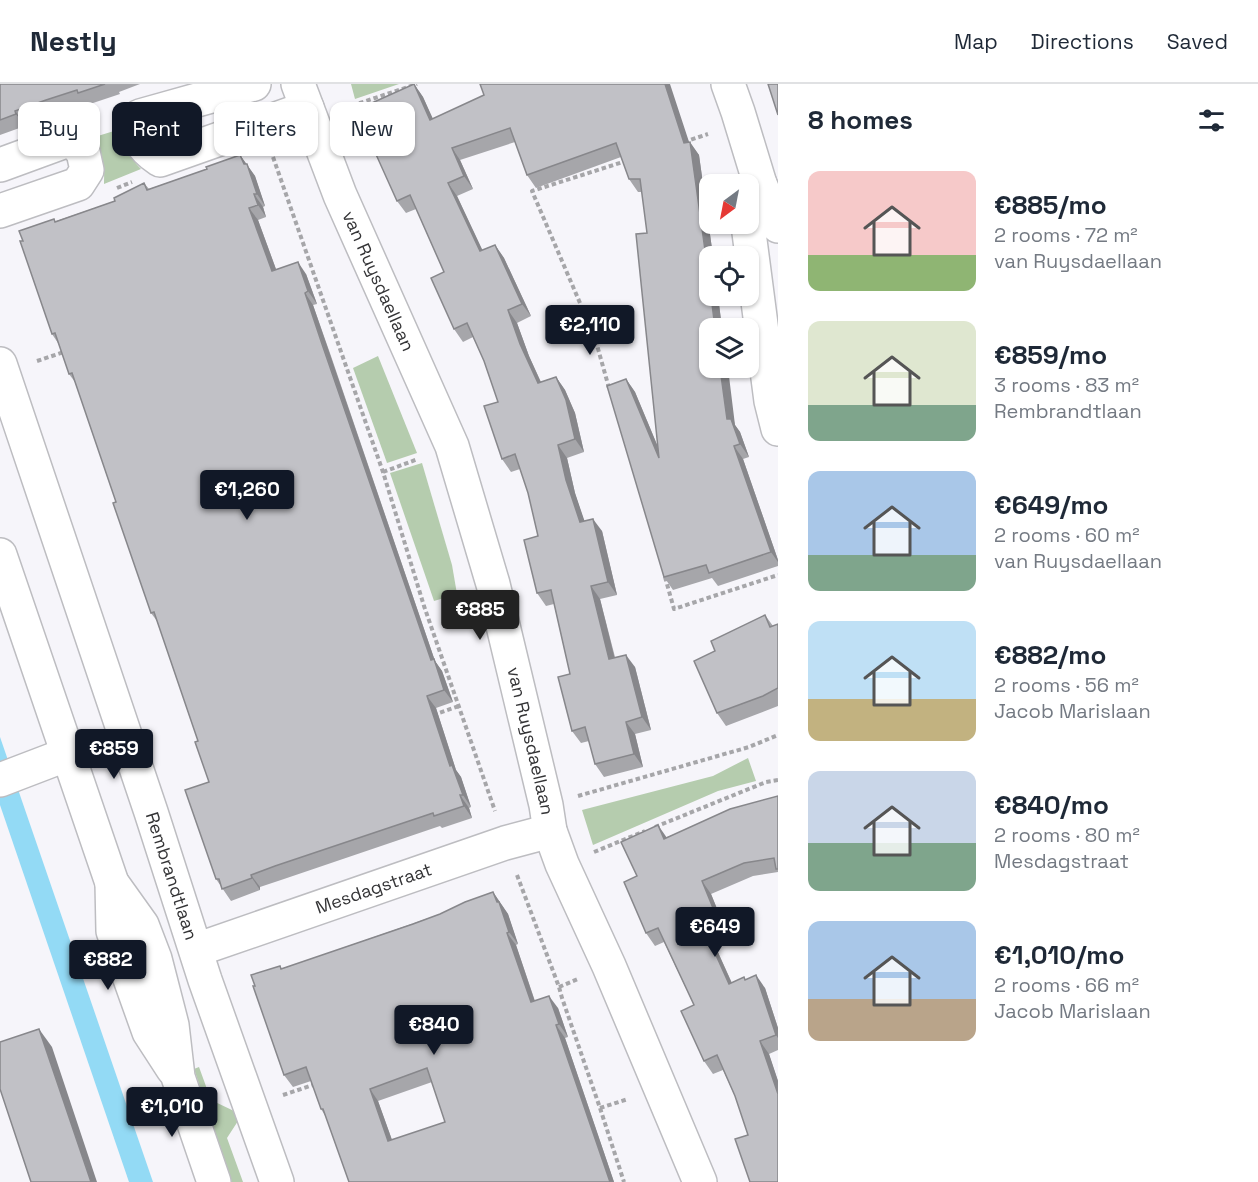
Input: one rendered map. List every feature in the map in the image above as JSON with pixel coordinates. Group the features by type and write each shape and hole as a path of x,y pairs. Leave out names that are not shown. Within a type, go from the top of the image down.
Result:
{"street":[{"path":"214,141 160,160 144,149 138,130 140,116 254,84"},
{"path":"728,84 760,184 778,226"},
{"name":"van Ruysdaellaan","path":"318,137 340,195 452,446 493,584 548,818 562,864 609,966 700,1182"},
{"path":"0,165 71,139 82,152 87,170 78,184 0,212"},
{"path":"760,184 748,225 771,401 778,429"},
{"name":"Rembrandtlaan","path":"1,369 152,812 206,980 277,1182"},
{"path":"0,555 112,883 142,926 154,959 172,1025 178,1077 214,1182"},
{"path":"13,775 68,754"},
{"name":"Mesdagstraat","path":"196,950 505,843 548,818"}],"path":[{"path":"318,107 340,110 417,84"},
{"path":"675,144 742,123"},
{"path":"273,156 383,472 424,606 505,843 559,987 624,1182"},
{"path":"610,393 595,339 532,191 631,159"},
{"path":"1,369 69,351"},
{"path":"664,576 674,609 778,575"},
{"path":"427,717 459,706"},
{"path":"548,818 778,735"},
{"path":"562,864 778,780"},
{"path":"251,1105 319,1083"}],"green space":[{"path":"351,84 399,84 355,99"},
{"path":"112,132 112,156 131,156 141,169 104,184 100,135"},
{"path":"378,356 417,453 387,463 353,368"},
{"path":"422,463 452,565 457,594 434,601 390,473"},
{"path":"748,758 756,781 718,791 593,845 582,810 713,776"},
{"path":"199,1067 211,1100 234,1111 238,1121 227,1138 243,1182 232,1182 194,1069"}],"water":[{"path":"0,737 153,1182 129,1182 0,805"}],"building":[{"path":"0,84 105,84 40,102 18,102 16,114 0,120"},
{"path":"414,84 430,120 484,95 480,84 665,84 684,143 690,142 699,207 699,234 703,234 704,246 699,246 699,306 712,306 714,318 699,318 699,378 721,378 727,419 731,419 740,444 734,446 771,552 709,573 706,565 664,577 607,386 626,379 659,458 636,234 647,233 640,179 629,179 616,143 527,175 510,128 452,148 464,176 448,183 480,251 495,245 522,304 508,310 520,344 538,383 556,377 566,400 575,439 558,445 566,480 580,522 593,519 608,582 591,586 609,659 626,655 642,717 626,722 634,754 595,764 585,727 572,731 558,677 570,674 551,590 537,593 524,540 538,536 528,493 515,454 502,459 484,406 498,402 484,361 467,323 454,329 431,278 444,272 410,195 397,201 377,156 415,156 415,102 374,102"},
{"path":"768,84 778,84 778,115"},
{"path":"240,156 244,164 247,164 257,194 254,194 258,205 249,208 272,271 298,262 308,291 305,293 322,344 431,660 434,659 444,690 427,696 450,766 452,765 463,795 460,795 464,806 434,816 433,813 275,866 251,875 252,878 222,889 219,879 216,879 185,790 209,782 195,742 198,741 154,612 151,613 113,503 116,502 72,373 69,374 55,333 52,334 20,241 23,241 19,231 54,219 55,222 115,201 114,198 144,183 147,190 207,169 206,167"},
{"path":"765,615 770,627 778,624 778,688 717,713 694,661 715,651 711,641"},
{"path":"778,796 778,869 776,869 774,858 744,863 702,881 713,908 698,915 729,984 744,977 745,980 756,975 776,1035 760,1041 778,1094 778,1182 750,1182 735,1139 748,1135 735,1096 717,1055 704,1061 681,1011 694,1005 658,928 646,933 624,882 637,876 621,842 658,825 664,839 730,809"},
{"path":"493,892 499,902 509,932 507,933 531,1002 549,996 559,1024 556,1025 610,1182 349,1182 306,1067 284,1075 251,975 280,966 281,969 413,924","holes":["427,1068 445,1122 388,1141 370,1089"]},
{"path":"39,1029 91,1182 31,1182 0,1089 0,1042"}]}
